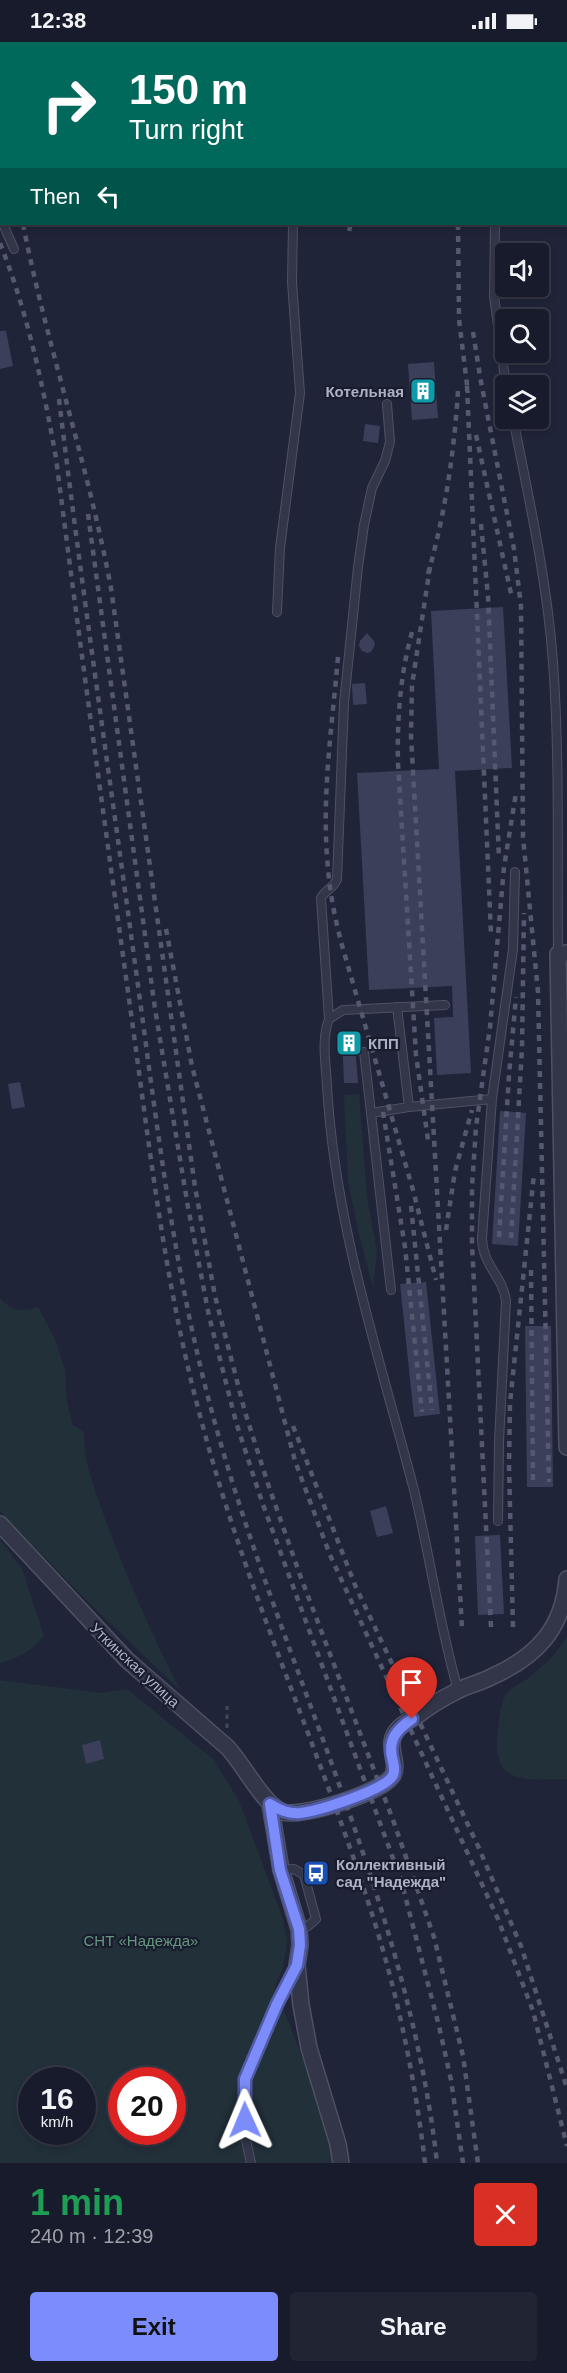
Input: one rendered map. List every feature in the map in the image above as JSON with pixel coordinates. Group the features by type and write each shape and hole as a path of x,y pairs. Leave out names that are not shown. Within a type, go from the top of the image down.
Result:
{"street":[{"path":"562,953 567,1447"},
{"name":"Уткинская улица","path":"0,1524 127,1660 237,1758 270,1804"},
{"path":"270,1804 283,1812 299,1813 318,1810 357,1797 389,1780 394,1773 392,1741 399,1728 458,1690 500,1673 534,1652 549,1634 558,1618 567,1579"},
{"path":"270,1804 280,1870 299,1929 300,1945 297,1965 309,2048 338,2144 341,2163"}],"lane":[{"path":"3,225 14,249"},
{"path":"277,612 280,548 300,393 292,282 293,225"},
{"path":"495,225 494,296 505,375"},
{"path":"387,404 390,442 370,497 358,567 344,703 338,879 336,884 321,898 329,1018 325,1039 329,1118 342,1212 376,1355 413,1489 443,1633 458,1690"},
{"path":"515,429 534,525 553,659 562,953"},
{"path":"498,1521 499,1442 506,1301 503,1287 485,1259 482,1238 492,1099 513,949 515,872"},
{"path":"329,1018 343,1010 445,1005"},
{"path":"397,1007 409,1107"},
{"path":"364,1052 391,1290"},
{"path":"371,1113 492,1099"},
{"path":"251,2163 246,2140 245,2079 277,2004 297,1965"}],"green space":[{"path":"359,1094 367,1196 377,1252 373,1288 348,1181 344,1095"},
{"path":"0,1298 18,1310 38,1307 54,1337 65,1369 67,1403 73,1425 84,1432 84,1444 94,1488 141,1608 181,1691 86,1600 0,1511"},
{"path":"0,1540 22,1569 44,1636 25,1653 0,1663"},
{"path":"567,1636 567,1779 536,1779 513,1775 504,1769 499,1760 497,1746 503,1700 510,1690 544,1665"},
{"name":"СНТ «Надежда»","path":"0,1680 102,1693 127,1689 214,1760 240,1803 283,1919 287,1940 282,1970 275,1987 333,2138 335,2163 0,2163"}],"building":[{"path":"0,331 6,331 13,366 0,369"},
{"name":"Котельная","path":"434,362 438,418 412,420 408,364"},
{"path":"365,424 380,426 378,443 363,441"},
{"path":"503,607 512,768 455,771 471,1073 437,1075 434,1018 453,1017 452,986 369,990 357,773 439,769 431,611"},
{"path":"367,633 375,645 371,652 367,653 359,646"},
{"path":"365,683 367,704 353,705 352,684"},
{"path":"342,1033 354,1033 358,1083 344,1083"},
{"path":"20,1082 25,1107 12,1109 8,1084"},
{"path":"500,1111 526,1113 518,1246 492,1244"},
{"path":"426,1282 440,1414 414,1417 400,1284"},
{"path":"525,1326 551,1326 553,1487 527,1487"},
{"path":"386,1506 393,1533 377,1537 370,1511"},
{"path":"500,1535 504,1614 478,1615 475,1536"},
{"path":"100,1740 104,1759 86,1764 82,1745"}],"railway":[{"path":"23,225 91,496 111,588 195,1187 215,1296 245,1412 269,1487 434,1937 463,2056 478,2163"},
{"path":"349,231 351,225"},
{"path":"458,225 459,319 468,393"},
{"path":"0,243 10,269 33,349 56,458 151,1159 177,1318 202,1423 220,1486 261,1609 352,1852 390,1975 416,2100 425,2163"},
{"path":"473,332 514,549 521,606 523,837 538,992 549,1482"},
{"path":"467,386 491,934"},
{"path":"428,574 448,484 458,391"},
{"path":"59,399 156,1118 183,1286 208,1397 236,1493 369,1871 398,1967 421,2064 437,2163"},
{"path":"476,435 512,598"},
{"path":"88,514 155,1009 209,1316 236,1422 262,1502 401,1880 451,2080 463,2163"},
{"path":"481,524 488,596 499,859"},
{"path":"430,567 412,685 411,736 462,1628"},
{"path":"412,632 400,698 398,764 416,1055 428,1140"},
{"path":"338,657 328,763 326,816 326,842 332,899 343,949 413,1190 436,1280"},
{"path":"491,1627 472,1244 472,1187 476,1127 490,1027 504,867 516,793"},
{"path":"511,1238 522,1048 524,913"},
{"path":"166,929 192,1066 295,1461 330,1555 498,1919 533,2011 567,2146"},
{"path":"499,1237 516,997"},
{"path":"446,1230 455,1171 472,1110"},
{"path":"383,1112 405,1247 422,1412"},
{"path":"513,1627 509,1465 510,1403 534,1174"},
{"path":"411,1206 432,1410"},
{"path":"531,1270 533,1482"},
{"path":"293,1426 355,1585 478,1846 521,1946 567,2088"}],"place":[{"name":"Котельная","path":"423,391"},
{"name":"КПП","path":"349,1043"},
{"name":"Коллективный сад \"Надежда\"","path":"316,1873"}],"route":[{"path":"245,2120 245,2079 277,2004 297,1965 300,1945 299,1929 280,1870 270,1804 283,1812 299,1813 318,1810 357,1797 389,1780 394,1773 391,1748 394,1734 412,1719"}]}
